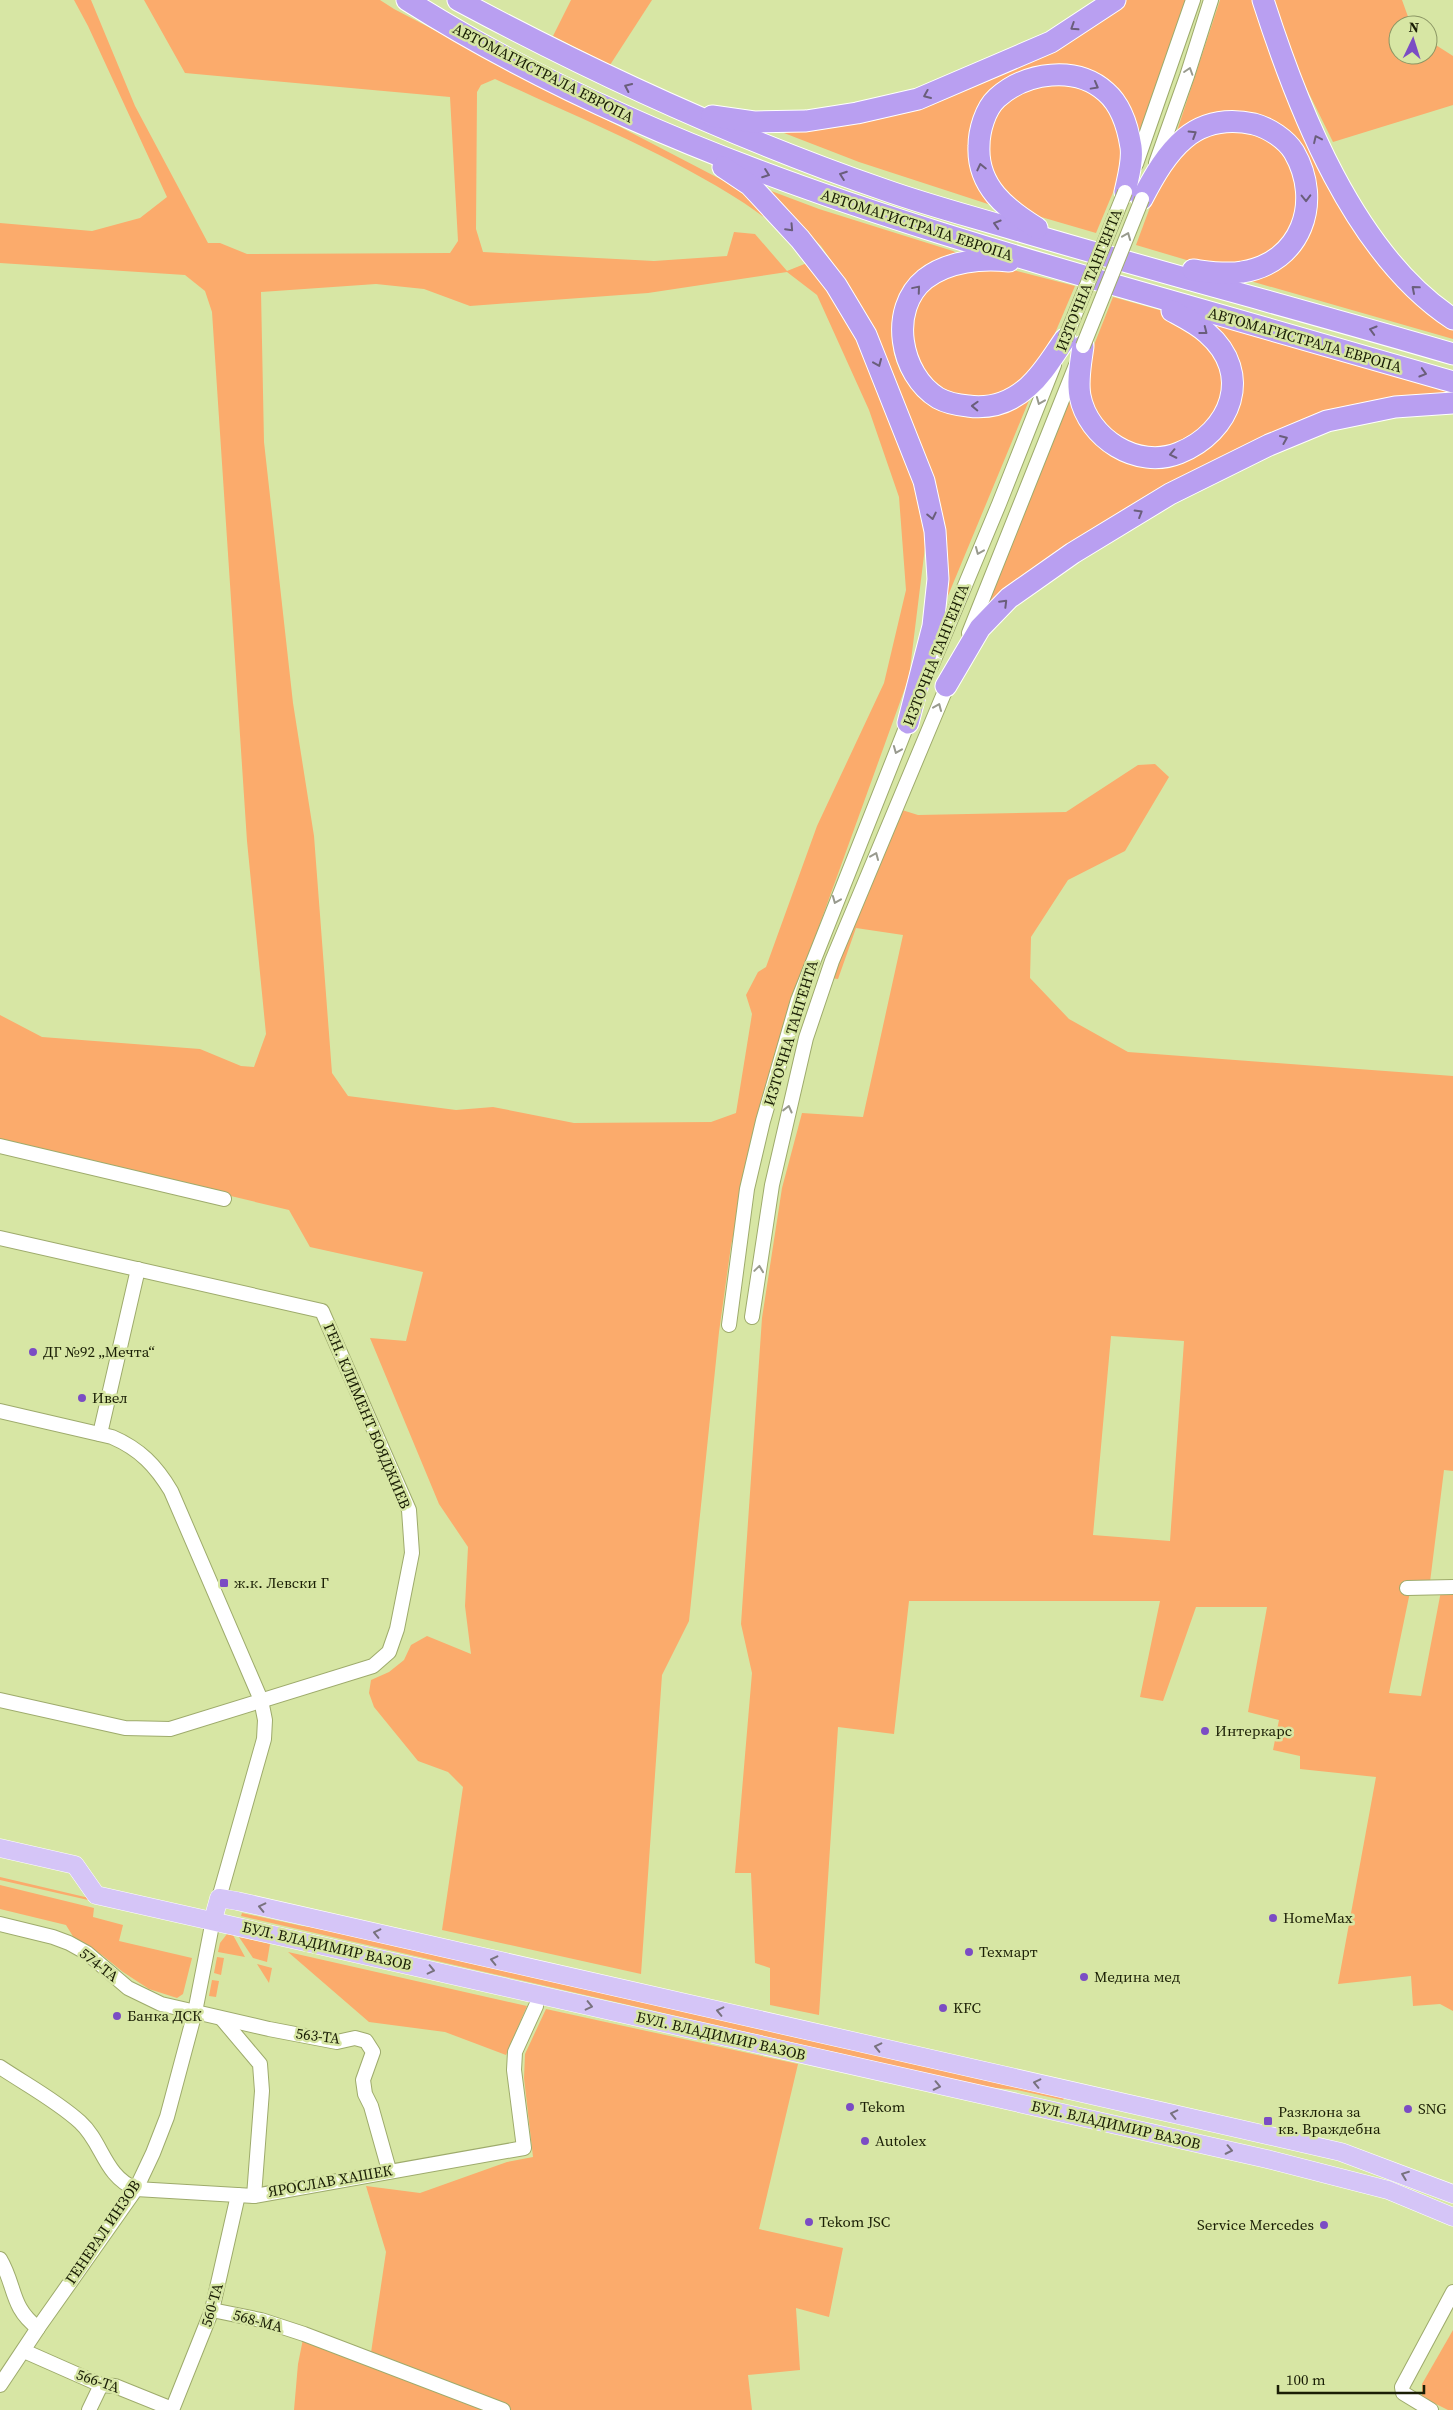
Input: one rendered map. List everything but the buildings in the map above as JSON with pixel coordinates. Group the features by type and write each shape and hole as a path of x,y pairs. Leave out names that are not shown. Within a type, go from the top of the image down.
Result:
{"highway":[{"name":"АВТОМАГИСТРАЛА ЕВРОПА","path":"407,0 536,72 652,128 720,157 822,195 1041,265 1453,382"},
{"name":"АВТОМАГИСТРАЛА ЕВРОПА","path":"458,0 548,49 662,103 781,152 888,191 1142,266 1453,354"},
{"path":"662,103 707,115 754,122 806,121 856,113 918,99 1051,42 1115,0"},
{"path":"1263,0 1278,49 1343,195 1376,246 1410,285 1453,319"},
{"path":"1066,244 1013,213 998,199 983,177 978,155 979,134 987,114 996,99 1014,86 1032,78 1055,74 1080,77 1106,92 1124,118 1131,148 1133,195"},
{"path":"1133,195 1173,149 1190,135 1210,124 1235,120 1258,125 1278,135 1293,150 1303,171 1307,194 1306,216 1297,238 1283,254 1260,268 1242,272 1220,273 1142,266"},
{"path":"652,128 704,155 750,186 800,238 836,285 866,335 924,482 935,531 938,580 933,626 908,723"},
{"path":"1041,265 1003,261 972,261 947,267 925,280 910,298 903,321 904,347 910,369 938,398 956,405 991,406 1008,400 1027,388 1074,343 1080,366 1080,395 1091,425 1108,442 1125,452 1157,457 1177,454 1212,434 1225,415 1232,397 1233,373 1224,354 1208,333 1180,315 1132,290"},
{"path":"946,686 980,628 1009,598 1072,553 1170,494 1269,445 1327,421 1395,407 1453,403"}],"main road":[{"name":"БУЛ. ВЛАДИМИР ВАЗОВ","path":"0,1848 75,1865 96,1895 1267,2159 1388,2190 1453,2217"},
{"path":"213,1920 219,1898"},
{"name":"БУЛ. ВЛАДИМИР ВАЗОВ","path":"219,1898 1341,2152 1453,2194"}],"street":[{"name":"ИЗТОЧНА ТАНГЕНТА","path":"729,1325 747,1189 763,1121 798,1000 908,723 999,504 1074,343 1133,195 1152,124 1193,0"},
{"name":"ИЗТОЧНА ТАНГЕНТА","path":"752,1317 772,1185 806,1038 846,926 946,686 1074,343 1133,195 1170,126 1211,0"},
{"path":"0,1146 224,1199"},
{"name":"ГЕН. КЛИМЕНТ БОЯДЖИЕВ","path":"0,1238 322,1311 409,1510 412,1553 397,1629 389,1652 373,1666 170,1728 125,1728 0,1700"},
{"path":"100,1434 138,1270"},
{"path":"0,1411 100,1434 125,1442 153,1463 171,1492 261,1700 265,1731 219,1898"},
{"path":"1407,1588 1453,1587"},
{"name":"ГЕНЕРАЛ ИНЗОВ","path":"0,2385 136,2189 161,2137 195,2012 213,1920"},
{"name":"574-ТА","path":"0,1924 53,1937 69,1944 87,1953 128,1988 143,1997 195,2012"},
{"name":"ЯРОСЛАВ ХАШЕК","path":"136,2189 254,2196 389,2170 524,2148 514,2070 515,2052 536,2006"},
{"name":"563-ТА","path":"195,2012 337,2042 355,2038 366,2040 373,2052 363,2080 365,2094 371,2106 389,2170"},
{"path":"222,2019 260,2064 262,2091 254,2196"},
{"path":"0,2067 69,2113 82,2124 111,2170 123,2184 136,2189"},
{"name":"560-ТА","path":"172,2409 212,2310 238,2196"},
{"path":"0,2260 19,2309 25,2318 38,2328"},
{"path":"1431,2410 1403,2393 1402,2387 1453,2292"},
{"name":"568-МА","path":"212,2310 261,2320 304,2334 503,2410"},
{"name":"566-ТА","path":"24,2351 101,2385 115,2386 172,2409"},
{"path":"89,2410 101,2385"}],"shaded area":[{"path":"74,0 91,0 135,106 208,243 220,243 247,254 450,253 458,241 450,97 185,73 144,0 380,0 724,181 766,209 799,244 744,203 654,152 495,79 481,85 477,92 476,229 483,252 654,261 727,256 734,232 755,234 787,271 812,261 833,288 888,402 928,523 909,677 782,1029 748,1160 731,1246 719,1332 689,1621 662,1675 641,1974 442,1930 463,1787 448,1772 418,1761 374,1707 369,1693 371,1680 389,1672 404,1660 411,1645 427,1636 471,1654 465,1606 468,1547 439,1504 370,1338 406,1341 423,1272 310,1247 289,1210 0,1141 0,1015 42,1037 200,1049 241,1066 254,1067 266,1034 247,841 212,312 205,291 185,275 0,263 0,223 92,231 140,218 167,197 88,26","holes":["787,272 817,295 869,410 899,497 906,590 884,683 817,826 766,967 758,972 746,995 752,1014 736,1113 711,1122 574,1123 493,1107 456,1110 348,1096 332,1073 314,836 293,703 264,442 261,292 376,284 424,289 470,306 648,293"]},
{"path":"571,0 652,0 610,65 553,36"},
{"path":"1120,0 1190,0 1133,164 1126,114 1051,70 983,112 991,205 859,162 784,133 870,119"},
{"path":"1220,0 1259,0 1335,187 1453,329 1453,339 1247,280 1298,241 1302,155 1210,115 1177,131"},
{"path":"1272,0 1402,0 1407,15 1388,15 1388,65 1438,65 1438,46 1453,56 1453,105 1333,142 1290,55"},
{"path":"1050,77 1102,92 1127,143 1119,178 1096,233 1017,210 984,166 992,110"},
{"path":"1217,125 1263,134 1282,153 1295,175 1300,201 1292,226 1277,249 1245,265 1200,264 1136,245 1156,191 1177,154"},
{"path":"761,187 819,209 958,254 894,321 893,348 898,366 906,381 918,394 932,405 948,412 982,417 1000,414 1030,398 940,615 944,567 842,276 821,246"},
{"path":"994,265 1075,286 1047,352 1014,394 957,401 924,380 907,318 926,282"},
{"path":"1113,297 1170,313 1221,356 1223,411 1183,446 1131,448 1093,418 1084,375"},
{"path":"1170,305 1453,386 1453,398 1275,438 977,625 1076,375 1120,458 1215,439 1239,379"},
{"path":"1155,764 1169,777 1125,851 1068,880 1031,937 1030,978 1069,1019 1128,1052 1453,1076 1453,1471 1444,1470 1430,1582 1410,1592 1389,1693 1421,1696 1441,1591 1453,1590 1453,2011 1440,2004 1413,2006 1411,1976 1338,1984 1376,1777 1300,1769 1300,1756 1273,1750 1279,1720 1248,1712 1267,1607 1196,1607 1163,1701 1140,1697 1160,1601 909,1601 894,1734 838,1727 819,2015 770,2005 770,1968 755,1963 751,1873 735,1873 752,1673 741,1624 762,1318 782,1188 802,1113 863,1117 903,935 856,928 838,979 831,978 902,810 918,815 1066,812 1138,765","holes":["1111,1336 1184,1341 1170,1541 1093,1535"]},
{"path":"0,1877 119,1905 119,1907 0,1880"},
{"path":"0,1885 94,1908 93,1917 123,1925 119,1941 192,1958 183,1994 177,1998 149,1989 102,1955 74,1938 66,1925 0,1909"},
{"path":"242,1913 302,1926 335,1930 1066,2096 1063,2100 1017,2090 986,2087 241,1916"},
{"path":"227,1934 233,1935 245,1957 218,1952 220,1943"},
{"path":"239,1937 270,1944 267,1962 253,1958"},
{"path":"288,1952 527,2006 506,2055 445,2032 369,2022"},
{"path":"217,1957 224,1958 221,1975 214,1973"},
{"path":"257,1964 272,1968 269,1983"},
{"path":"212,1980 219,1981 216,1997 209,1996"},
{"path":"546,2009 798,2064 759,2229 843,2248 829,2317 796,2308 800,2370 748,2375 752,2410 294,2410 298,2364 304,2334 369,2366 386,2252 366,2186 420,2193 507,2162 533,2157 524,2078 525,2054"},
{"path":"1453,2330 1453,2410 1448,2410 1422,2397 1422,2384"}],"place":[{"name":"ДГ №92 „Мечта“","path":"33,1352"},
{"name":"Ивел","path":"82,1398"},
{"name":"ж.к. Левски Г","path":"224,1583"},
{"name":"Интеркарс","path":"1205,1731"},
{"name":"HomeMax","path":"1273,1918"},
{"name":"Техмарт","path":"969,1952"},
{"name":"Медина мед","path":"1084,1977"},
{"name":"KFC","path":"943,2008"},
{"name":"Банка ДСК","path":"117,2016"},
{"name":"Tekom","path":"850,2107"},
{"name":"SNG","path":"1408,2109"},
{"name":"Разклона за кв. Враждебна","path":"1268,2121"},
{"name":"Autolex","path":"865,2141"},
{"name":"Tekom JSC","path":"809,2222"},
{"name":"Service Mercedes","path":"1324,2225"}]}
